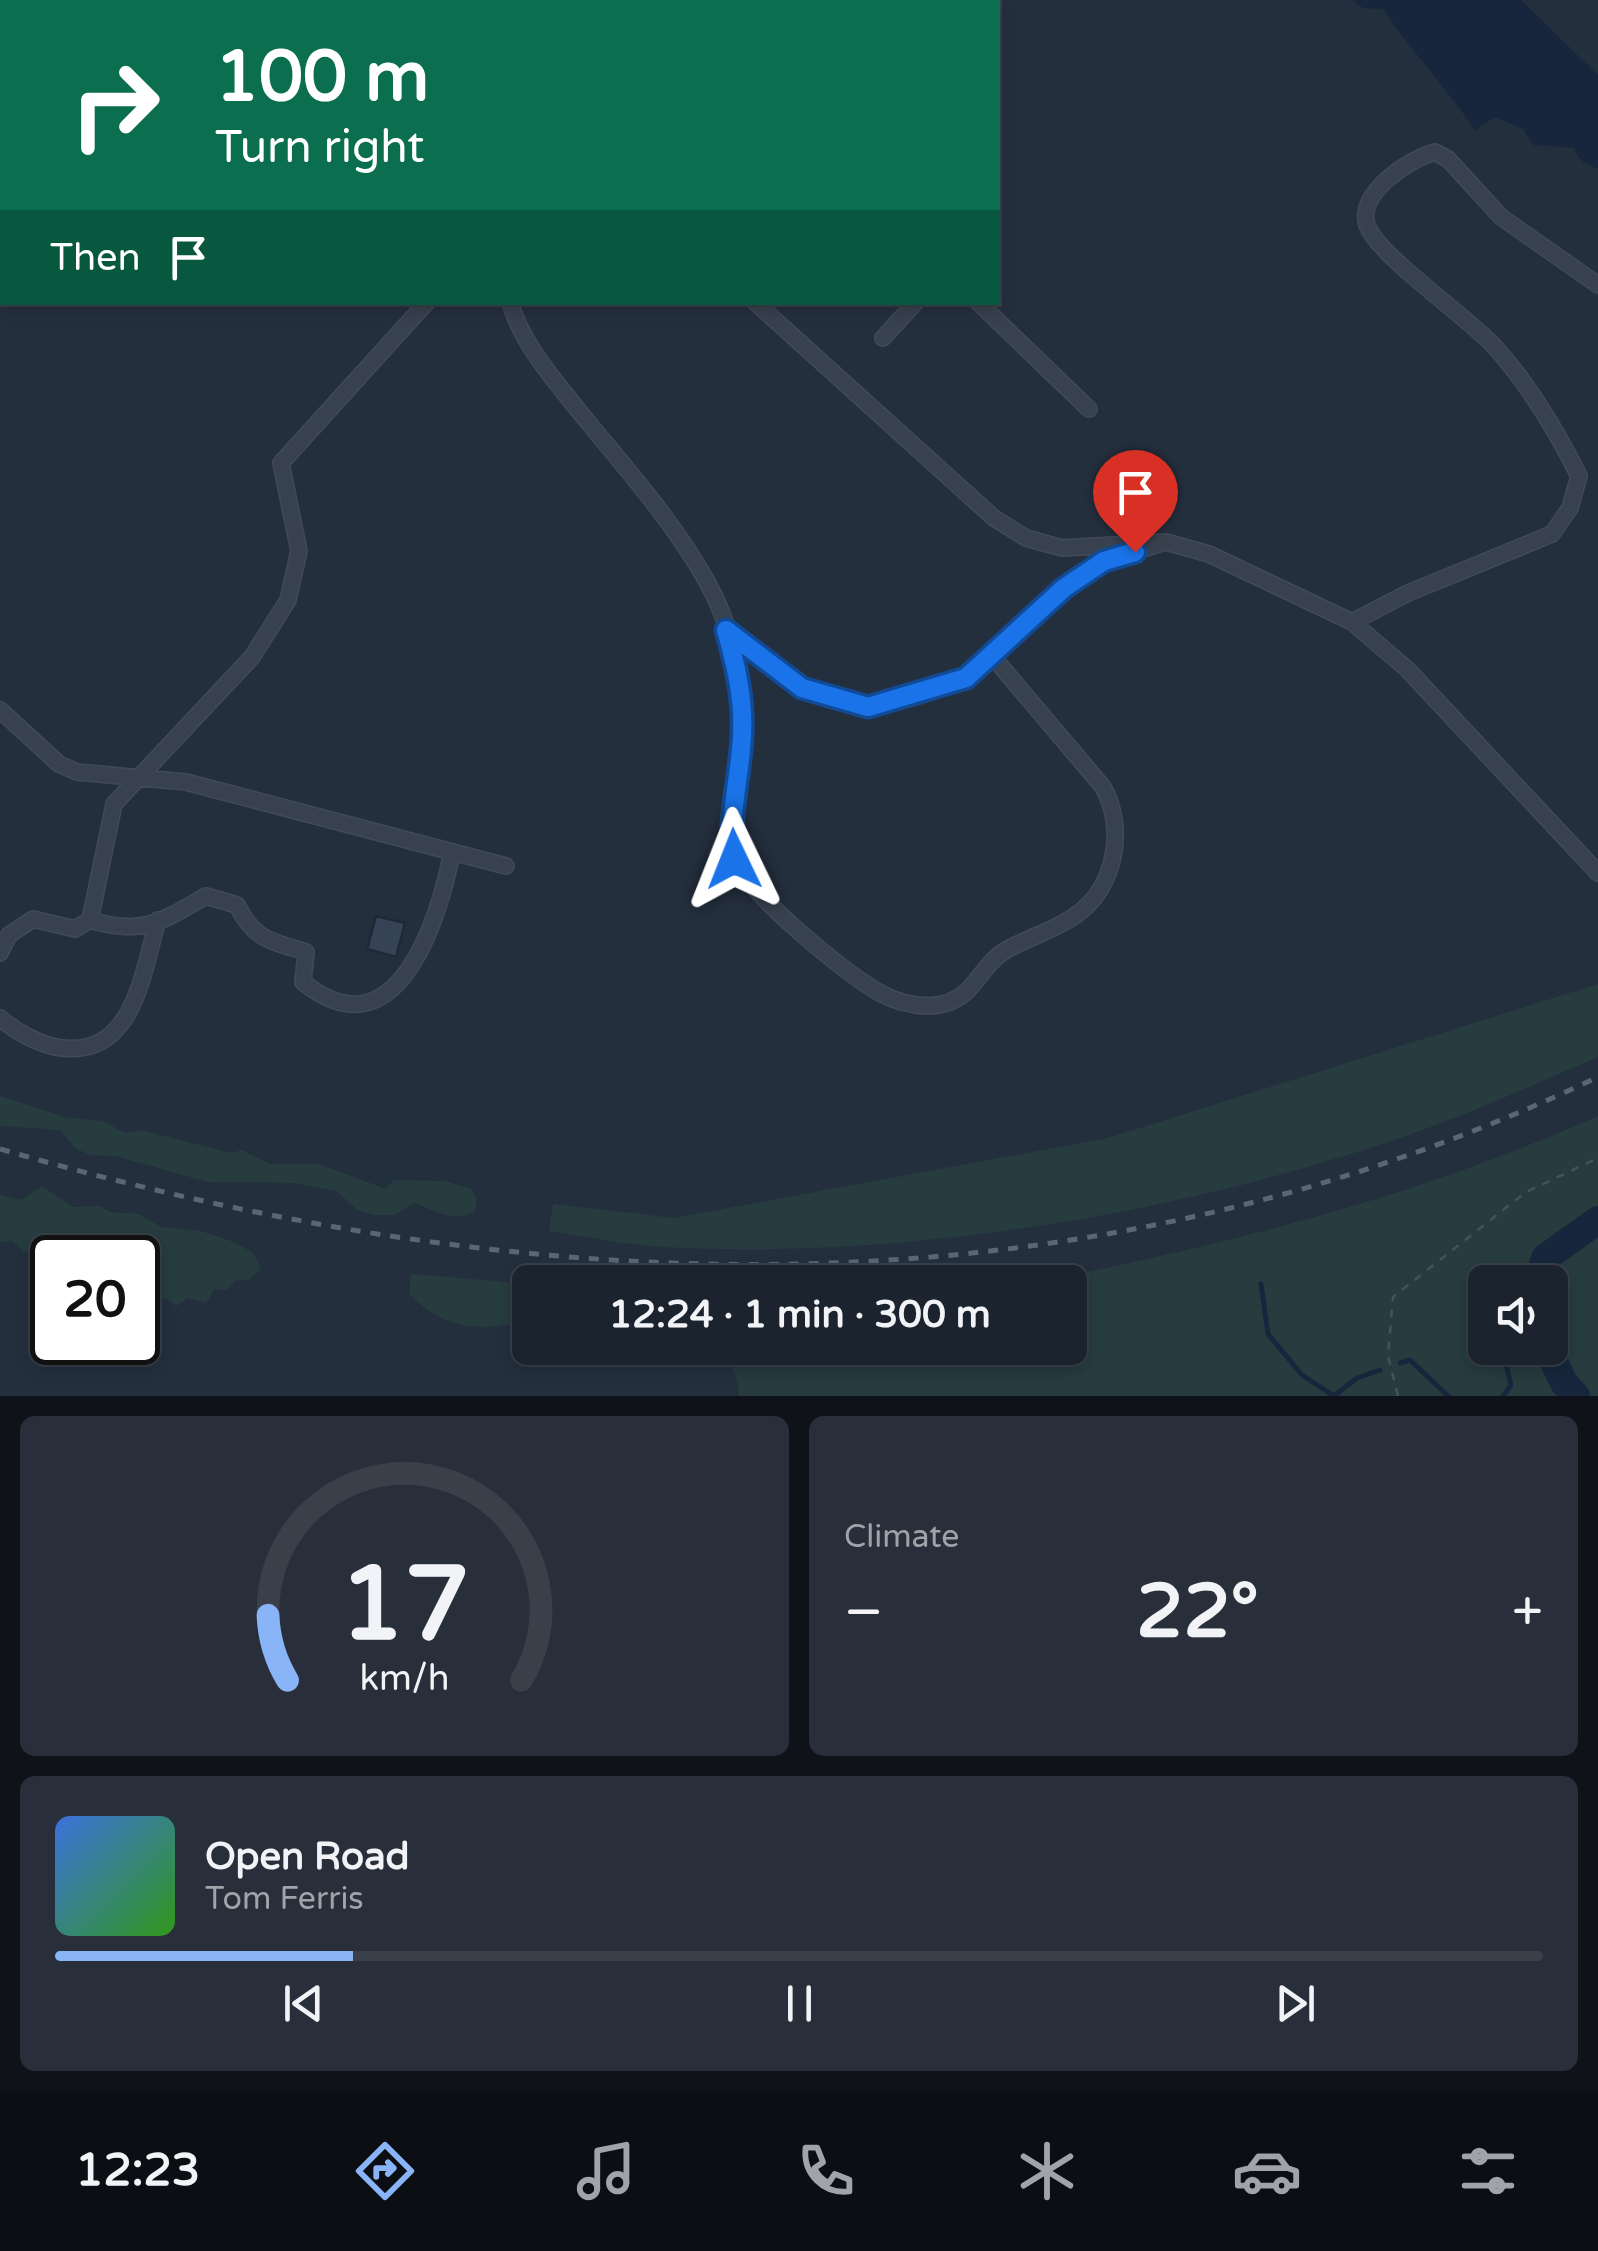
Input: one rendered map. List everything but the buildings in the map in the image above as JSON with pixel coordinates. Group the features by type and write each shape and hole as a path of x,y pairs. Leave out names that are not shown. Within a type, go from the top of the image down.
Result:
{"street":[{"path":"1352,622 1408,593 1552,534 1570,508 1579,476 1551,419 1495,347 1384,249 1368,226 1366,208 1372,196 1419,157 1435,152 1448,158 1500,217 1598,286"},
{"path":"0,953 9,935 34,919 75,929 90,920 114,804 252,657 288,600 298,551 281,462 423,305"},
{"path":"511,305 516,324 557,384 664,517 708,582 726,630 743,701 730,825 734,859 754,887 868,986 919,1007 965,994 983,968 1006,950 1079,914 1105,880 1116,842 1116,810 1102,788 993,657"},
{"path":"758,305 994,518 1026,538 1062,548 1166,542 1210,554 1352,622 1407,669 1598,874"},
{"path":"883,338 913,305"},
{"path":"981,305 1089,410"},
{"path":"726,630 802,688 868,707 966,678 1064,588 1104,561 1166,542"},
{"path":"0,710 32,742 77,772 186,782 506,866"},
{"path":"90,920 126,931 206,896 237,905 248,928 265,939 306,952 302,982 318,994 361,1003 400,986 442,906 452,852"},
{"path":"0,1018 50,1047 78,1050 106,1043 130,1012 158,920"}],"path":[{"path":"1398,1396 1388,1356 1392,1297 1526,1192 1598,1158"}],"green space":[{"path":"1598,984 1598,1057 1420,1131 1218,1191 1033,1227 845,1246 662,1247 549,1231 553,1204 674,1218 1108,1138"},
{"path":"0,1096 68,1118 103,1121 125,1133 141,1130 231,1153 242,1150 270,1164 319,1164 386,1189 394,1180 445,1181 471,1189 477,1199 475,1211 453,1216 415,1203 394,1215 374,1215 358,1210 336,1191 293,1183 208,1182 115,1156 90,1155 75,1148 61,1130 0,1126"},
{"path":"1598,1116 1598,1396 739,1396 729,1365 1087,1365 1087,1271 1253,1234 1462,1170"},
{"path":"42,1186 73,1207 100,1206 110,1212 139,1214 161,1227 201,1231 254,1253 261,1270 248,1280 235,1281 226,1290 215,1289 206,1303 188,1298 176,1306 160,1298 160,1235 30,1235 30,1251 24,1252 12,1241 0,1242 0,1195 21,1200"},
{"path":"411,1274 512,1282 512,1324 480,1327 451,1322 409,1294"}],"water":[{"path":"1352,0 1521,0 1598,75 1598,169 1583,162 1573,148 1533,145 1523,129 1495,117 1475,130 1383,9 1363,8"}],"waterway":[{"path":"1543,1265 1545,1258 1598,1220"},
{"path":"1261,1284 1268,1334 1302,1375 1334,1396 1357,1378 1380,1370"},
{"path":"1400,1363 1410,1360 1448,1396"},
{"path":"1503,1396 1511,1385 1506,1365"},
{"path":"1555,1365 1576,1396"}],"railway":[{"path":"0,1149 203,1201 405,1238 607,1260 807,1264 1007,1249 1205,1214 1403,1157 1598,1077"}],"route":[{"path":"734,859 730,825 743,701 726,630 802,688 836,701 868,707 966,678 1064,588 1104,561 1135,552"}]}
